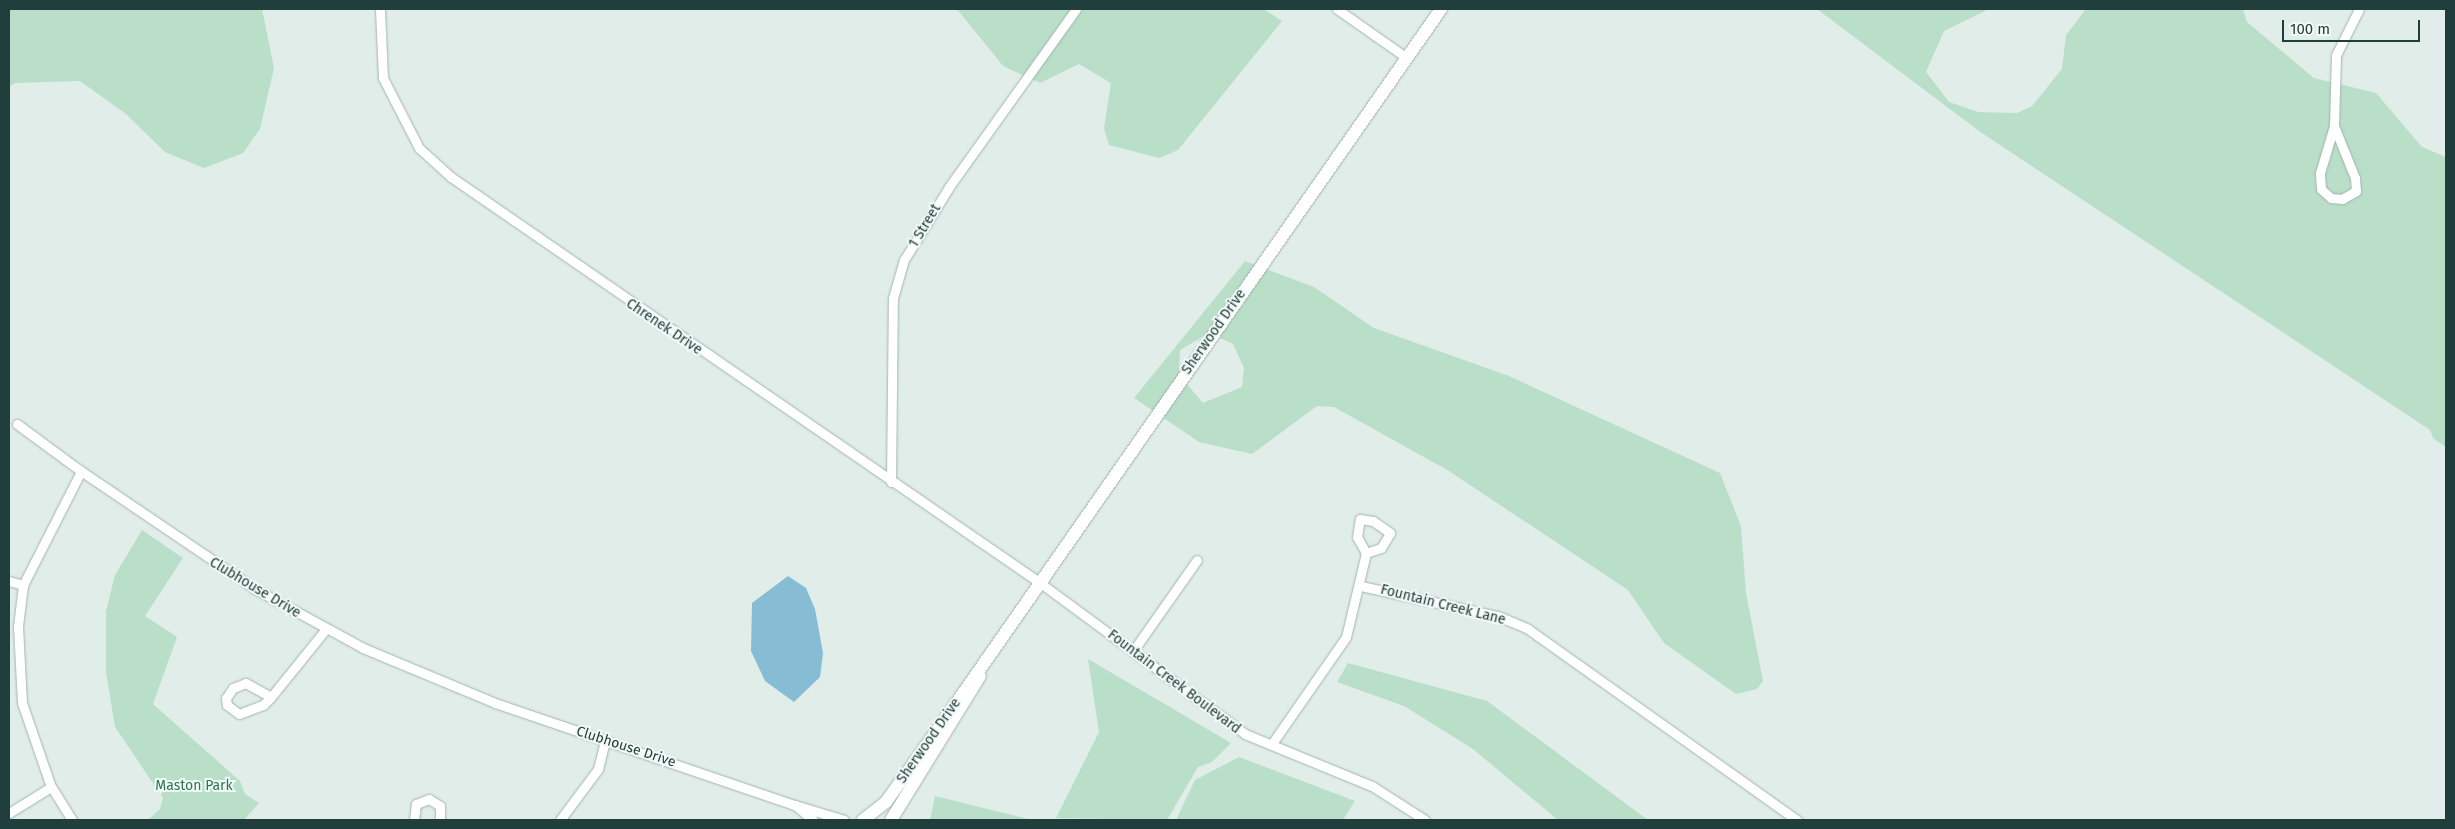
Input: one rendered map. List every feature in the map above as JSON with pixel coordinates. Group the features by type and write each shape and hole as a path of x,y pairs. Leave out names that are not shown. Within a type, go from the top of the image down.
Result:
{"street":[{"name":"Chrenek Drive","path":"380,9 383,78 419,148 444,171 891,482 1039,582"},
{"name":"1 Street","path":"891,482 892,298 904,260 949,187 1076,9"},
{"path":"1337,9 1407,58"},
{"name":"Sherwood Drive","path":"863,820 886,802 1441,9"},
{"path":"2334,126 2355,178 2356,191 2342,199 2331,198 2321,189 2322,156 2334,126 2336,55 2359,9"},
{"name":"Clubhouse Drive","path":"17,424 208,559 325,630 432,678 605,741 844,820"},
{"path":"72,820 51,787 22,703 17,665 24,585 81,471"},
{"path":"1361,586 1366,553"},
{"path":"1133,651 1197,560"},
{"path":"9,581 24,585"},
{"name":"Fountain Creek Boulevard","path":"1039,582 1245,734 1372,786 1425,820"},
{"name":"Fountain Creek Lane","path":"1271,745 1346,637 1361,586 1498,616 1528,629 1798,820"},
{"path":"271,697 246,683 233,688 226,698 227,705 239,714 253,711 271,697 325,630"},
{"name":"Sherwood Drive","path":"891,820 972,695 988,655"},
{"path":"560,820 596,773 605,741"},
{"path":"9,813 51,787"},
{"path":"414,820 416,804 429,799 440,806 440,820"},
{"name":"Clubhouse Drive","path":"796,805 813,820"}],"green space":[{"path":"9,9 262,9 274,68 260,129 243,153 204,168 165,152 126,114 80,81 15,83 9,87"},
{"path":"957,9 1264,9 1282,21 1178,150 1159,158 1109,145 1104,128 1111,83 1079,64 1040,83 1003,66"},
{"path":"1817,9 1989,9 1944,31 1926,72 1949,102 1978,112 2017,113 2032,106 2062,69 2066,35 2086,9 2243,9 2247,22 2314,78 2376,93 2422,147 2446,157 2446,447 2433,438 2430,430 1979,131"},
{"path":"1245,261 1314,287 1374,328 1509,376 1720,473 1741,526 1746,593 1763,681 1757,689 1736,694 1664,643 1628,590 1449,471 1334,407 1317,406 1252,454 1199,442 1134,398","holes":["1209,333 1233,344 1244,368 1242,387 1203,403 1179,375 1180,350"]},
{"name":"Maston Park","path":"142,530 183,558 145,616 177,637 153,704 240,781 245,794 259,803 244,820 148,820 160,809 163,798 115,727 106,672 106,611 115,575"},
{"path":"1088,659 1231,743 1212,762 1198,767 1167,820 1056,818 1099,732"},
{"path":"1348,663 1487,701 1648,820 1558,820 1473,749 1404,706 1337,682"},
{"path":"1239,757 1355,801 1343,820 1176,820 1195,780"},
{"path":"935,796 1032,820 930,820"}],"water":[{"path":"788,576 806,588 815,609 823,653 820,677 794,702 765,681 751,651 752,603"}]}
